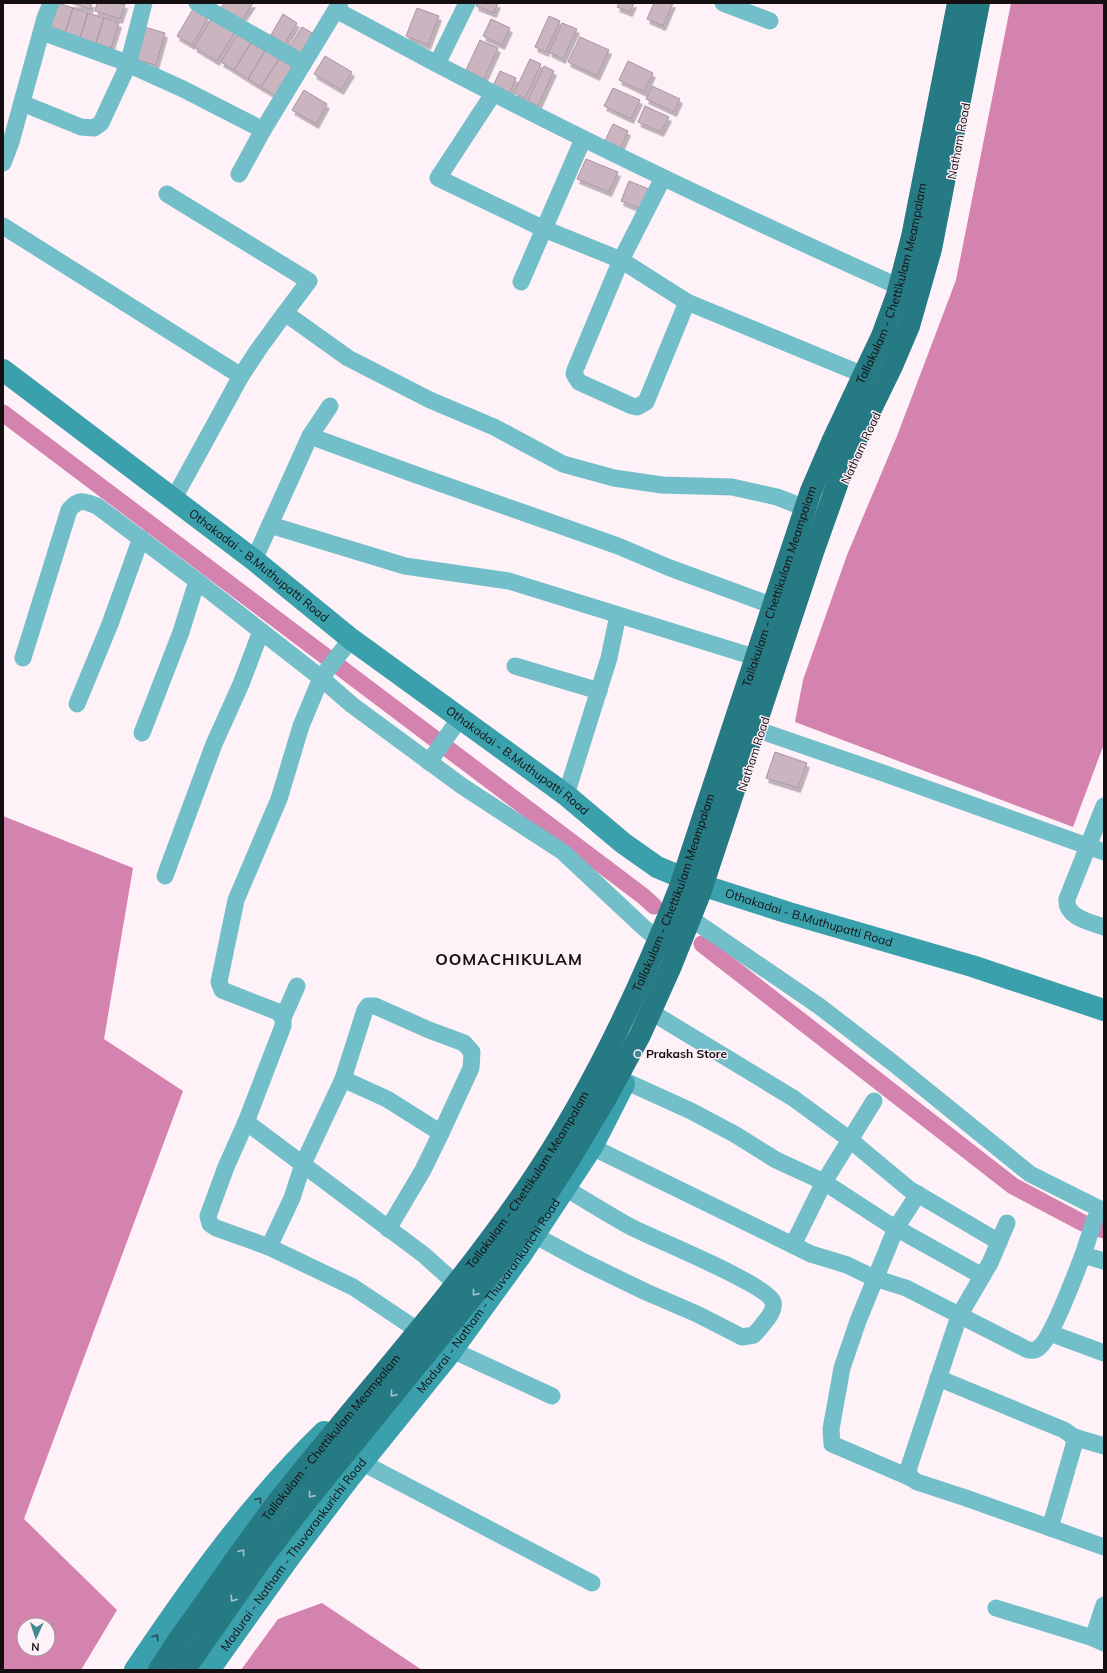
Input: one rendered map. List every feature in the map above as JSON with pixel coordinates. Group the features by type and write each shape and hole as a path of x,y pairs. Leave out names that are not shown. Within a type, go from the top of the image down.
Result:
{"highway":[{"name":"Tallakulam - Chettikulam Meampalam","path":"159,1670 178,1641 277,1504 438,1306 516,1204 580,1102 619,1030 652,957 680,887 814,485 832,442 882,336 897,295 912,237 958,3"},
{"name":"Tallakulam - Chettikulam Meampalam","path":"190,1662 263,1557 307,1500 481,1286 524,1229 567,1163 607,1096 643,1028 676,953 698,896 813,552 839,479 909,326 931,249 979,3"}],"main road":[{"path":"134,1670 199,1577 268,1489 362,1395 454,1282 504,1216 566,1120 619,1019 644,965 678,877 800,506 820,454 859,373 879,327 894,284 904,243 951,3"},
{"name":"Natham Road","path":"709,887 841,493 898,371 911,340 928,290 944,221 987,3"},
{"name":"Othakadai - B.Muthupatti Road","path":"3,370 254,560 351,639 566,795 628,847 657,867 678,877 789,913 972,966 1104,1010"},
{"name":"Madurai - Natham - Thuvarankurichi Road","path":"209,1670 290,1555 361,1462 452,1350 534,1235 592,1147 656,1015 696,922 709,887"}],"street":[{"path":"3,163 11,142 51,3"},
{"path":"22,103 82,127 94,128 102,123 128,65 144,3"},
{"path":"197,3 303,63"},
{"path":"437,64 467,3"},
{"path":"723,3 770,21"},
{"path":"239,174 263,130 338,7 437,64 582,139 758,224 894,284"},
{"path":"42,32 128,65 183,89 263,130"},
{"path":"493,94 438,178 544,229 621,260 687,302 859,373"},
{"path":"521,282 582,139"},
{"path":"663,178 621,260 575,370 574,374 579,382 632,406 642,405 646,402 687,302"},
{"path":"167,194 309,280 241,376 173,500"},
{"path":"3,226 241,376"},
{"path":"285,313 348,358 430,400 494,427 563,464 614,478 662,485 732,487 776,497 800,506"},
{"path":"254,560 310,436 330,406"},
{"path":"310,436 418,476 618,546 670,568 768,604"},
{"path":"23,658 69,510 75,503 85,501 97,506 197,580 261,631 329,668 352,706 437,751 462,786 563,852 643,927 656,936"},
{"path":"270,525 405,566 509,581 751,656"},
{"path":"77,704 110,624 141,538"},
{"path":"142,733 181,632 197,580"},
{"path":"566,795 609,658 618,615"},
{"path":"165,876 214,744 241,684 261,631"},
{"path":"283,1018 278,1012 222,990 219,982 220,974 236,900 279,799 301,726 329,668 351,639"},
{"path":"515,666 598,691"},
{"path":"437,751 460,718"},
{"path":"761,731 898,778 1104,852"},
{"path":"1104,806 1087,846 1066,904 1068,910 1074,915 1104,927"},
{"path":"592,1147 811,1254 846,1265 874,1278 906,1288 1028,1350 1036,1350 1041,1346 1050,1333 1099,1214 1030,1174 819,1006 696,922"},
{"path":"297,986 283,1018 283,1026 246,1122 226,1167 208,1216 210,1224 216,1228 269,1247 353,1287 416,1329"},
{"path":"269,1247 292,1198 303,1164 343,1079 365,1010 368,1006 375,1006 429,1030 464,1042 472,1052 471,1068 423,1170 388,1229"},
{"path":"656,1015 793,1098 849,1139 903,1184 999,1242"},
{"path":"343,1079 387,1099 441,1132"},
{"path":"625,1081 692,1112 736,1135 776,1160 824,1182 896,1228 982,1276"},
{"path":"793,1245 824,1182 849,1139 874,1101"},
{"path":"246,1122 424,1255 454,1282"},
{"path":"534,1235 598,1269 742,1336 754,1335 773,1311 774,1304 770,1296 734,1274 631,1227 565,1188"},
{"path":"918,1194 896,1228 874,1278 858,1321 842,1368 830,1429 832,1444 911,1478 916,1482 966,1498 1104,1547"},
{"path":"911,1478 908,1470 959,1316 982,1276 1007,1223"},
{"path":"1086,1247 1104,1262"},
{"path":"1050,1333 1104,1353"},
{"path":"452,1350 552,1396"},
{"path":"938,1378 1064,1430 1074,1437 1104,1446"},
{"path":"1050,1528 1074,1445 1074,1437"},
{"path":"361,1462 592,1583"},
{"path":"996,1608 1098,1640 1104,1605"}],"shaded area":[{"path":"1011,3 1104,3 1104,744 1073,827 795,722 803,680 847,555 897,436 956,280"},
{"path":"3,816 133,868 104,1039 183,1091 24,1519 117,1610 81,1670 3,1670"},
{"path":"322,1603 422,1670 241,1670 278,1619"}],"building":[{"path":"58,3 73,8 65,33 50,28"},
{"path":"70,3 92,3 90,9"},
{"path":"97,3 125,4 120,19 95,11"},
{"path":"224,3 253,3 241,21 221,8"},
{"path":"477,3 498,3 494,13 476,6"},
{"path":"619,3 634,3 630,12 617,7"},
{"path":"654,3 673,3 663,26 647,19"},
{"path":"73,8 88,13 80,38 65,33"},
{"path":"417,8 439,16 428,45 406,36"},
{"path":"193,9 208,18 192,45 177,36"},
{"path":"88,13 104,18 96,43 80,38"},
{"path":"283,14 297,23 285,44 271,35"},
{"path":"549,16 560,21 546,52 535,47"},
{"path":"104,18 119,23 111,48 96,43"},
{"path":"212,18 235,32 217,61 194,47"},
{"path":"491,19 510,28 502,45 483,36"},
{"path":"562,23 577,29 563,59 549,52"},
{"path":"141,26 165,33 156,65 133,59"},
{"path":"302,27 314,34 301,55 289,48"},
{"path":"238,34 251,43 234,70 221,62"},
{"path":"580,37 609,50 597,76 568,62"},
{"path":"480,40 498,48 484,79 466,70"},
{"path":"251,43 265,51 248,79 234,70"},
{"path":"265,51 279,59 261,87 248,79"},
{"path":"325,56 352,72 341,90 314,74"},
{"path":"279,59 292,67 275,95 261,87"},
{"path":"530,59 541,64 525,98 514,93"},
{"path":"628,61 653,73 644,92 619,80"},
{"path":"544,66 554,71 538,106 528,101"},
{"path":"500,71 516,78 509,94 493,86"},
{"path":"652,86 680,99 674,112 646,99"},
{"path":"613,88 640,100 631,119 604,106"},
{"path":"304,90 327,104 316,124 292,110"},
{"path":"645,106 669,117 661,132 638,122"},
{"path":"613,124 628,131 619,152 603,145"},
{"path":"586,159 618,172 609,192 577,179"},
{"path":"629,181 651,190 643,210 621,201"},
{"path":"775,752 807,763 798,788 766,778"}],"waterway":[{"path":"3,413 643,896 654,906"},
{"path":"702,944 1013,1186 1083,1223 1104,1230"}],"place":[{"name":"Prakash Store","path":"638,1054"}],"district":[{"name":"OOMACHIKULAM","path":"509,959"}]}
